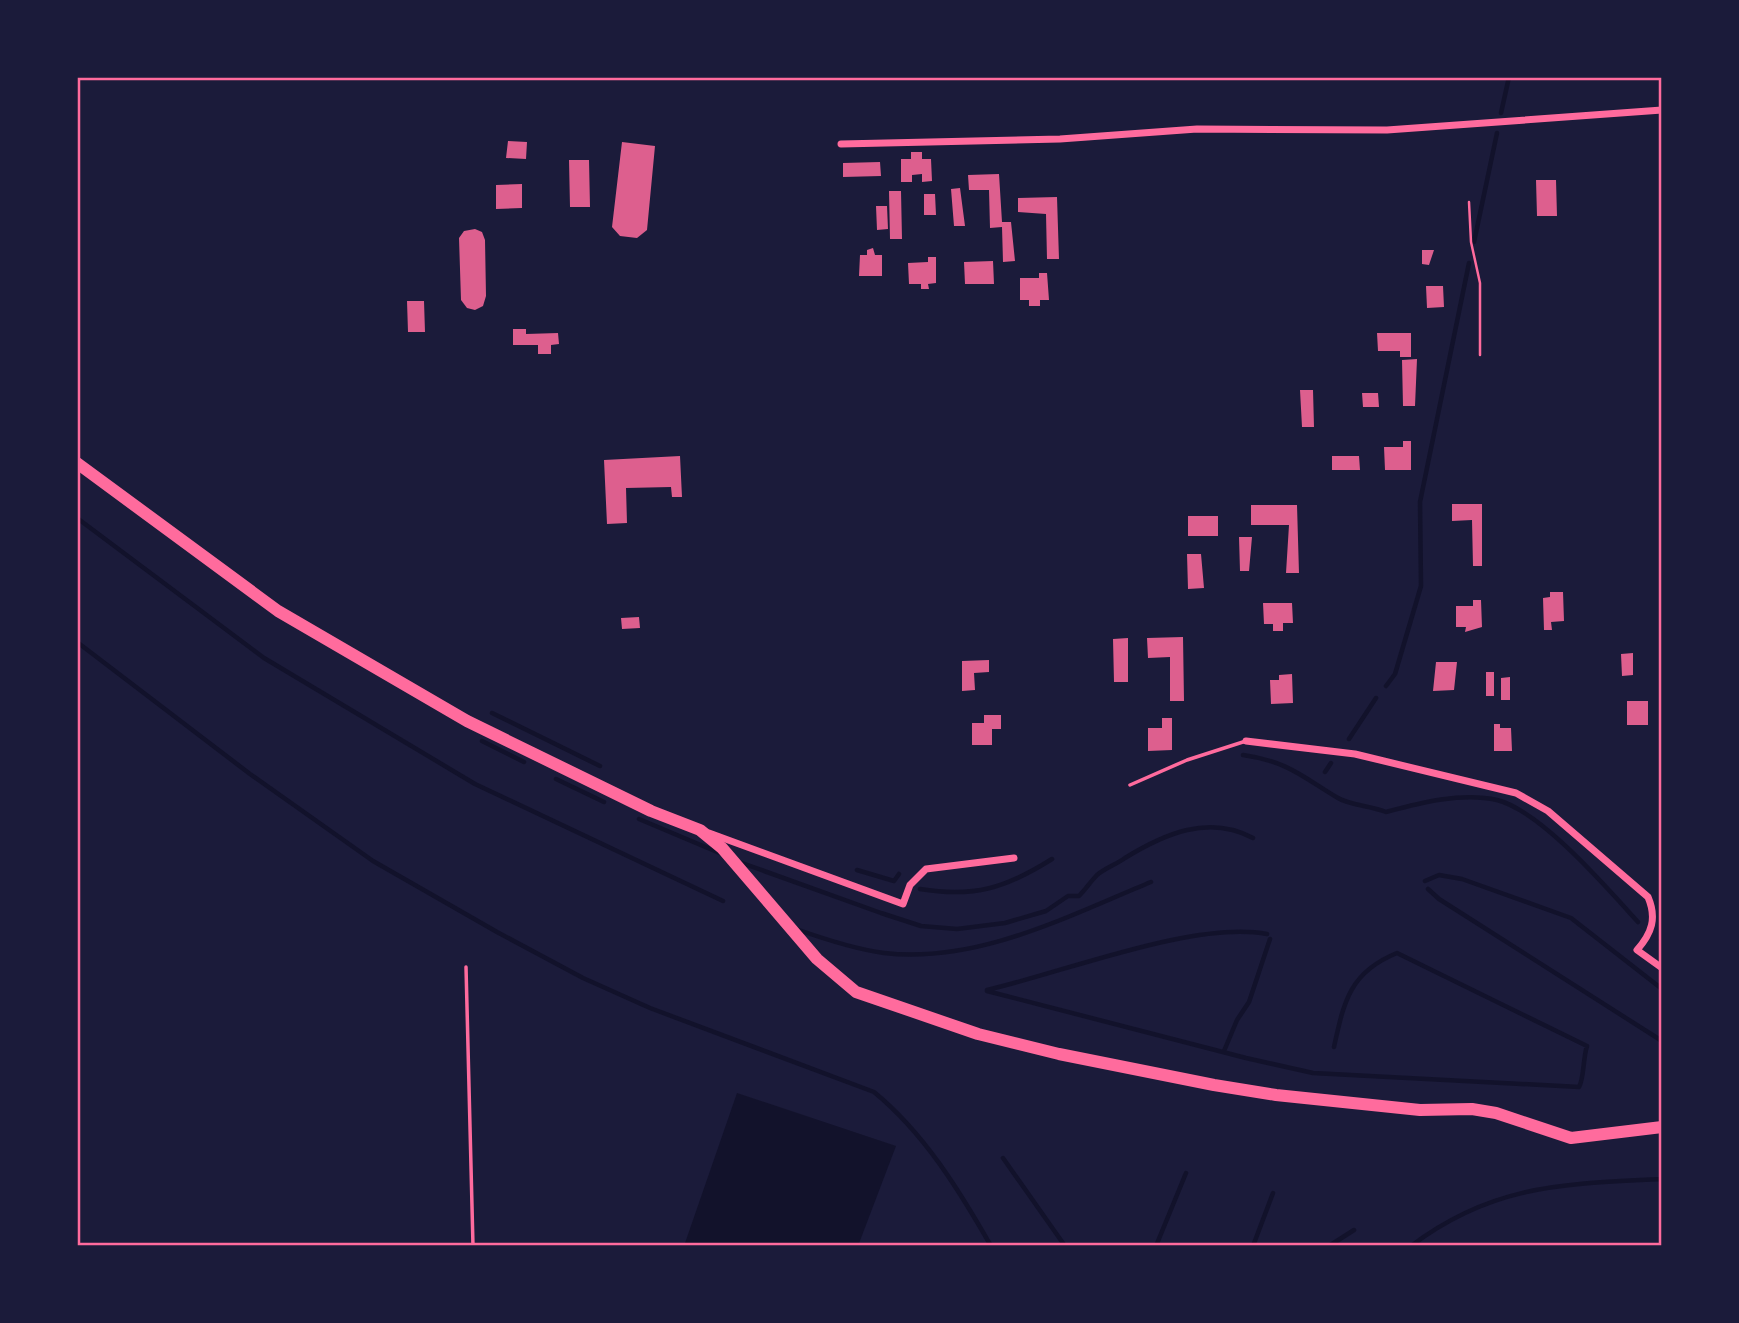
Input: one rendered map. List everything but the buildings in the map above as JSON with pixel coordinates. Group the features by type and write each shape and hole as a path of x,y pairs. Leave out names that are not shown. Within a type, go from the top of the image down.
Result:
{"highway":[{"path":"77,463 278,611 467,721 651,811 700,830 722,848 817,959 856,992 978,1034 1059,1054 1276,1095 1420,1110 1472,1109 1496,1113 1571,1138 1662,1127"}],"street":[{"path":"841,144 1059,139 1197,130 1387,130 1662,110"},
{"path":"1246,741 1355,754 1493,785 1516,793 1548,811 1648,897 1653,910 1653,925 1649,936 1637,950 1662,968"},
{"path":"700,830 902,904 910,885 926,869 1014,858"}],"lane":[{"path":"1130,785 1187,760 1246,741"},
{"path":"466,967 473,1246"}],"path":[{"path":"1469,202 1471,242 1480,284 1479,355"}],"shaded area":[{"path":"737,1093 896,1146 858,1246 684,1246"}],"waterway":[{"path":"1501,113 1509,77"},
{"path":"1474,242 1497,133"},
{"path":"1386,686 1395,674 1421,586 1420,502 1469,263"},
{"path":"77,518 264,658 475,784 723,901"},
{"path":"77,642 250,774 373,861 497,932 583,978 650,1008 874,1092 925,1144 953,1183 991,1246"},
{"path":"1349,739 1376,698"},
{"path":"492,713 600,766"},
{"path":"482,741 524,762"},
{"path":"1243,755 1271,761 1343,800 1386,812 1427,802 1469,797 1497,800 1514,807 1553,834 1638,922"},
{"path":"1325,772 1331,763"},
{"path":"556,779 604,802"},
{"path":"639,819 722,854"},
{"path":"739,862 921,926 957,929 1005,923 1046,911 1068,896 1079,896 1097,875 1140,849 1187,830 1220,828 1253,838"},
{"path":"920,889 957,892 989,888 1020,877 1052,859"},
{"path":"857,870 894,881 899,874"},
{"path":"1425,881 1439,875 1462,879 1571,918 1662,989"},
{"path":"796,929 828,940 884,953 919,955 953,951 1021,934 1151,882"},
{"path":"1428,889 1439,899 1662,1041"},
{"path":"987,990 1167,941 1203,934 1267,934"},
{"path":"1224,1051 1237,1020 1249,1002 1270,939"},
{"path":"987,991 1313,1073 1579,1087 1587,1046 1397,953 1369,969 1359,979 1346,1002 1334,1047"},
{"path":"1003,1158 1065,1246"},
{"path":"1156,1246 1186,1173"},
{"path":"1411,1246 1471,1210 1530,1191 1593,1183 1662,1179"},
{"path":"1253,1246 1273,1193"},
{"path":"1329,1246 1354,1230"}]}
